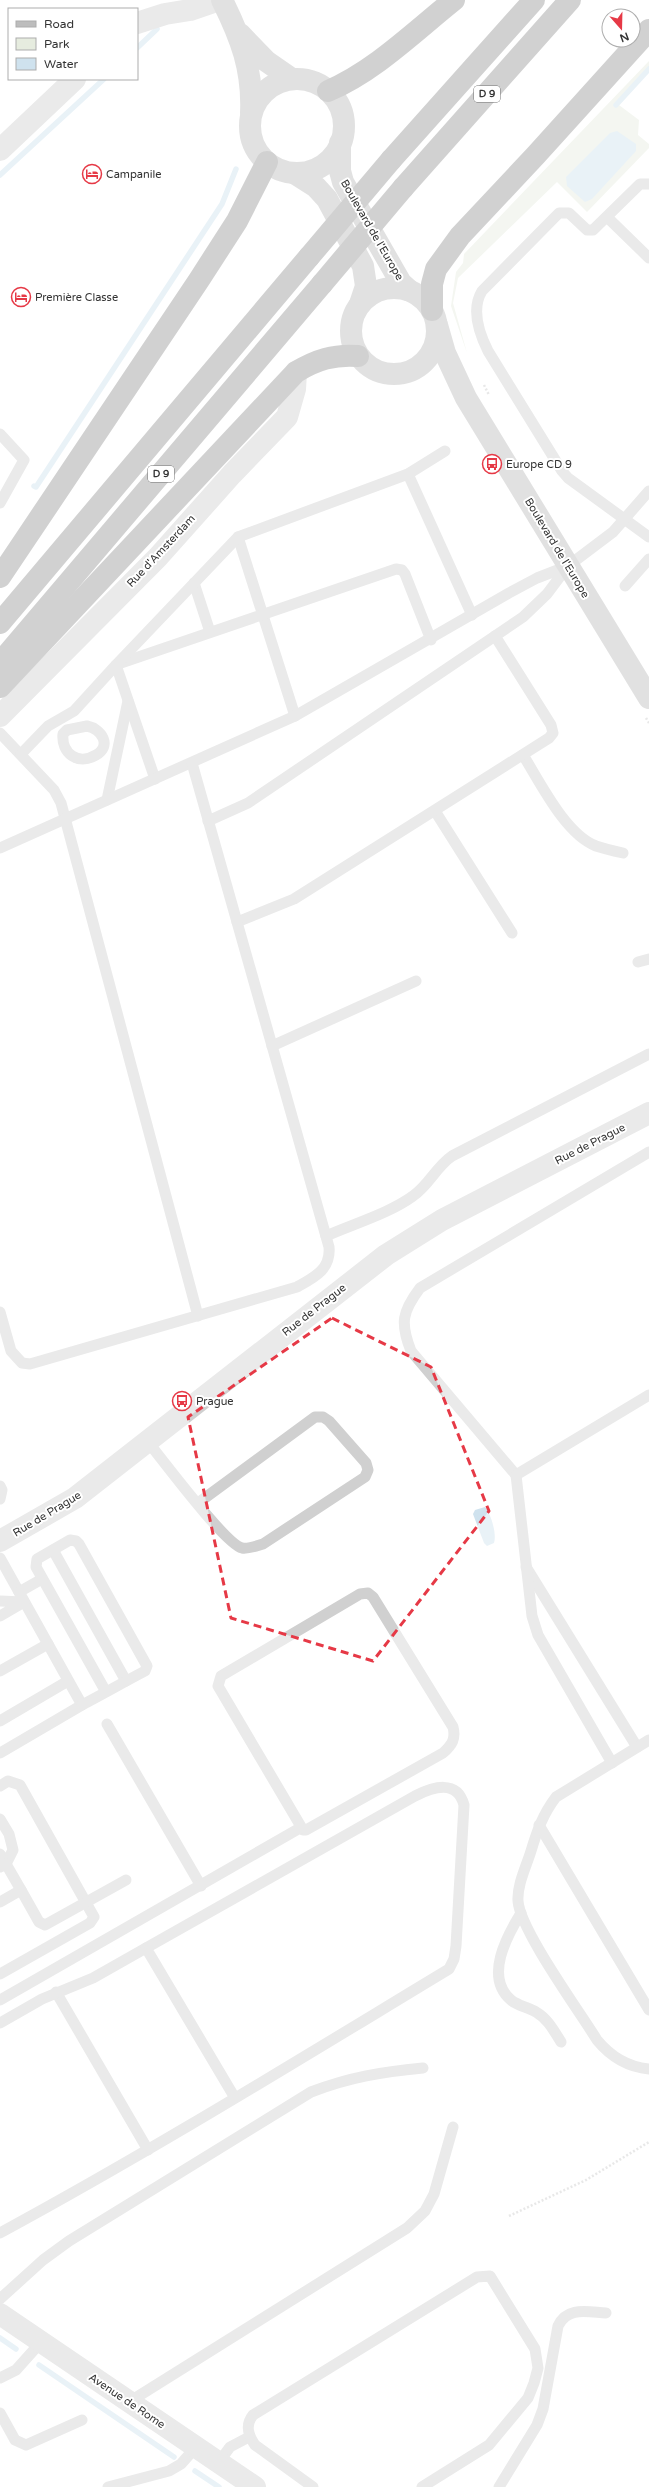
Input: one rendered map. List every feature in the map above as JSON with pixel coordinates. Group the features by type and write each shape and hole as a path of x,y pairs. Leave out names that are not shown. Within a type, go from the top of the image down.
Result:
{"highway":[{"path":"328,90 350,80 375,63 454,0"},
{"name":"D 9","path":"0,623 391,160 534,0"},
{"name":"D 9","path":"0,664 403,188 570,0"},
{"path":"434,317 432,284 436,269 460,236 536,155 649,30"},
{"path":"0,577 237,221 267,162"},
{"path":"0,687 296,372 324,358 337,355 358,356"}],"street":[{"path":"138,17 154,0"},
{"path":"138,23 165,14 190,10 220,0"},
{"name":"Boulevard de l'Europe","path":"220,0 237,30 250,70 252,88 250,131 256,149 267,162 280,170 294,173 309,171 322,165 333,156 340,143 344,129 343,115 338,102 328,90 311,81 292,79 273,85 259,97 251,114"},
{"name":"Boulevard de l'Europe","path":"237,30 266,61 292,79"},
{"path":"0,150 74,80"},
{"name":"Boulevard de l'Europe","path":"340,143 340,171 343,182 401,283 421,298 434,317 445,353 466,398 649,698"},
{"name":"Boulevard de l'Europe","path":"294,173 316,187 327,199 362,266 366,286 354,316 351,330 352,343 358,356 370,368 386,374 403,374 418,368 432,369 441,374 466,398"},
{"name":"Boulevard de l'Europe","path":"360,304 371,295 384,290 397,288 410,291"},
{"path":"418,368 432,351 436,341 434,317"},
{"name":"Rue d'Amsterdam","path":"0,716 158,557 232,474 288,417 295,389 296,372"},
{"name":"Rue de Prague","path":"0,1541 75,1498 386,1255 442,1220 649,1113"},
{"name":"Avenue de Rome","path":"0,2314 252,2486"}],"lane":[{"path":"649,184 640,184 608,218 593,230 587,230 569,213 559,213 482,291 477,305 482,338 488,351 562,471 568,478 625,518 649,537"},
{"path":"608,218 649,258"},
{"path":"0,434 24,460 0,502"},
{"path":"21,754 48,726 67,715 238,537 408,474 445,451"},
{"path":"408,474 472,615"},
{"path":"0,848 295,716 431,640 537,578 568,566 613,532 649,491"},
{"path":"238,537 295,716"},
{"path":"625,586 649,559"},
{"path":"208,821 248,803 523,617 547,594 568,566"},
{"path":"116,665 396,569 402,570 405,574 431,640"},
{"path":"194,583 210,632"},
{"path":"237,922 294,899 549,738 553,733 551,725 495,636"},
{"path":"116,665 155,779"},
{"path":"107,800 128,700"},
{"path":"67,715 75,727"},
{"path":"0,733 54,790 66,819 198,1316"},
{"path":"523,755 563,817 578,834 595,846 623,853"},
{"path":"0,1312 11,1351 22,1363 30,1364 297,1287 315,1277 326,1266 330,1257 326,1236 192,763"},
{"path":"435,811 512,933"},
{"path":"638,962 649,959"},
{"path":"272,1046 416,981"},
{"path":"326,1236 400,1204 424,1187 443,1162 452,1156 649,1054"},
{"path":"612,1763 538,1635 528,1600 516,1475 411,1351 405,1336 403,1319 409,1303 420,1288 649,1152"},
{"path":"516,1475 649,1395"},
{"path":"148,1442 198,1503 231,1542 241,1548 252,1548 263,1544 364,1477 368,1470 366,1463 329,1421 323,1418 315,1418 198,1503"},
{"path":"0,1486 2,1490 0,1499"},
{"path":"0,1752 145,1671 146,1660 79,1544 76,1541 70,1540 37,1559 35,1562 42,1579 106,1692"},
{"path":"53,1550 126,1681"},
{"path":"0,1558 82,1706"},
{"path":"525,1566 637,1747"},
{"path":"19,1592 42,1579"},
{"path":"0,2000 300,1828 306,1830 443,1753 451,1746 455,1736 453,1727 373,1597 368,1593 360,1594 221,1676 218,1681 218,1686 300,1828"},
{"path":"0,1601 24,1602"},
{"path":"0,1616 24,1602"},
{"path":"0,1671 48,1644"},
{"path":"0,1721 68,1681"},
{"path":"107,1724 201,1886"},
{"path":"649,1740 556,1797 546,1810 539,1825 519,1889 518,1901 526,1927 597,2040 607,2052 621,2062 649,2069"},
{"path":"0,1786 8,1781 20,1785 87,1902 94,1917 90,1923 0,1974"},
{"path":"0,2023 56,1992 93,1978 415,1796 440,1786 450,1787 462,1797 464,1805 456,1946 454,1959 449,1969 99,2179 0,2232"},
{"path":"0,1819 12,1841 11,1856 2,1862 42,1925 126,1880"},
{"path":"539,1825 649,2010"},
{"path":"0,1902 21,1890"},
{"path":"521,1913 507,1937 500,1962 499,1980 504,1993 513,2001 536,2012 546,2019 561,2042"},
{"path":"146,1948 234,2098"},
{"path":"56,1992 148,2150"},
{"path":"0,2299 43,2260 69,2241 311,2092 343,2080 373,2073 423,2068"},
{"path":"129,2402 407,2228 425,2211 434,2194 453,2127"},
{"path":"313,2487 255,2445 249,2436 247,2426 253,2415 477,2277 490,2276 535,2350 538,2368 534,2383 528,2398 489,2445 422,2487"},
{"path":"499,2487 537,2424 543,2409 558,2326 561,2318 577,2311 606,2313"},
{"path":"0,2378 16,2370 41,2342"},
{"path":"0,2414 15,2440 26,2445 82,2420"},
{"path":"218,2462 230,2447 249,2436"},
{"path":"108,2487 169,2472 181,2464 196,2447"}],"path":[{"path":"509,2216 586,2180 649,2142"}],"highlighted area":[{"path":"332,1318 431,1367 489,1511 373,1661 231,1618 188,1417"}],"green space":[{"path":"649,61 649,72 619,105 639,120 638,135 649,144 649,148 587,212 557,182 458,278 453,303 467,353 451,306 456,272 463,263 464,254"}],"water":[{"path":"617,131 636,144 636,151 592,199 585,202 567,186 566,177 610,133"},
{"path":"485,1507 491,1519 495,1535 494,1543 487,1546 484,1543 473,1514 475,1510"}],"waterway":[{"path":"138,47 157,29"},
{"path":"616,105 649,69"},
{"path":"0,175 103,80"},
{"path":"34,486 36,487 222,204 236,169"},
{"path":"0,2338 16,2349"},
{"path":"39,2365 174,2457"},
{"path":"195,2471 219,2487"}],"place":[{"name":"Campanile","path":"92,174"},
{"name":"Première Classe","path":"21,297"},
{"name":"Europe CD 9","path":"492,464"},
{"name":"Prague","path":"182,1401"}]}
